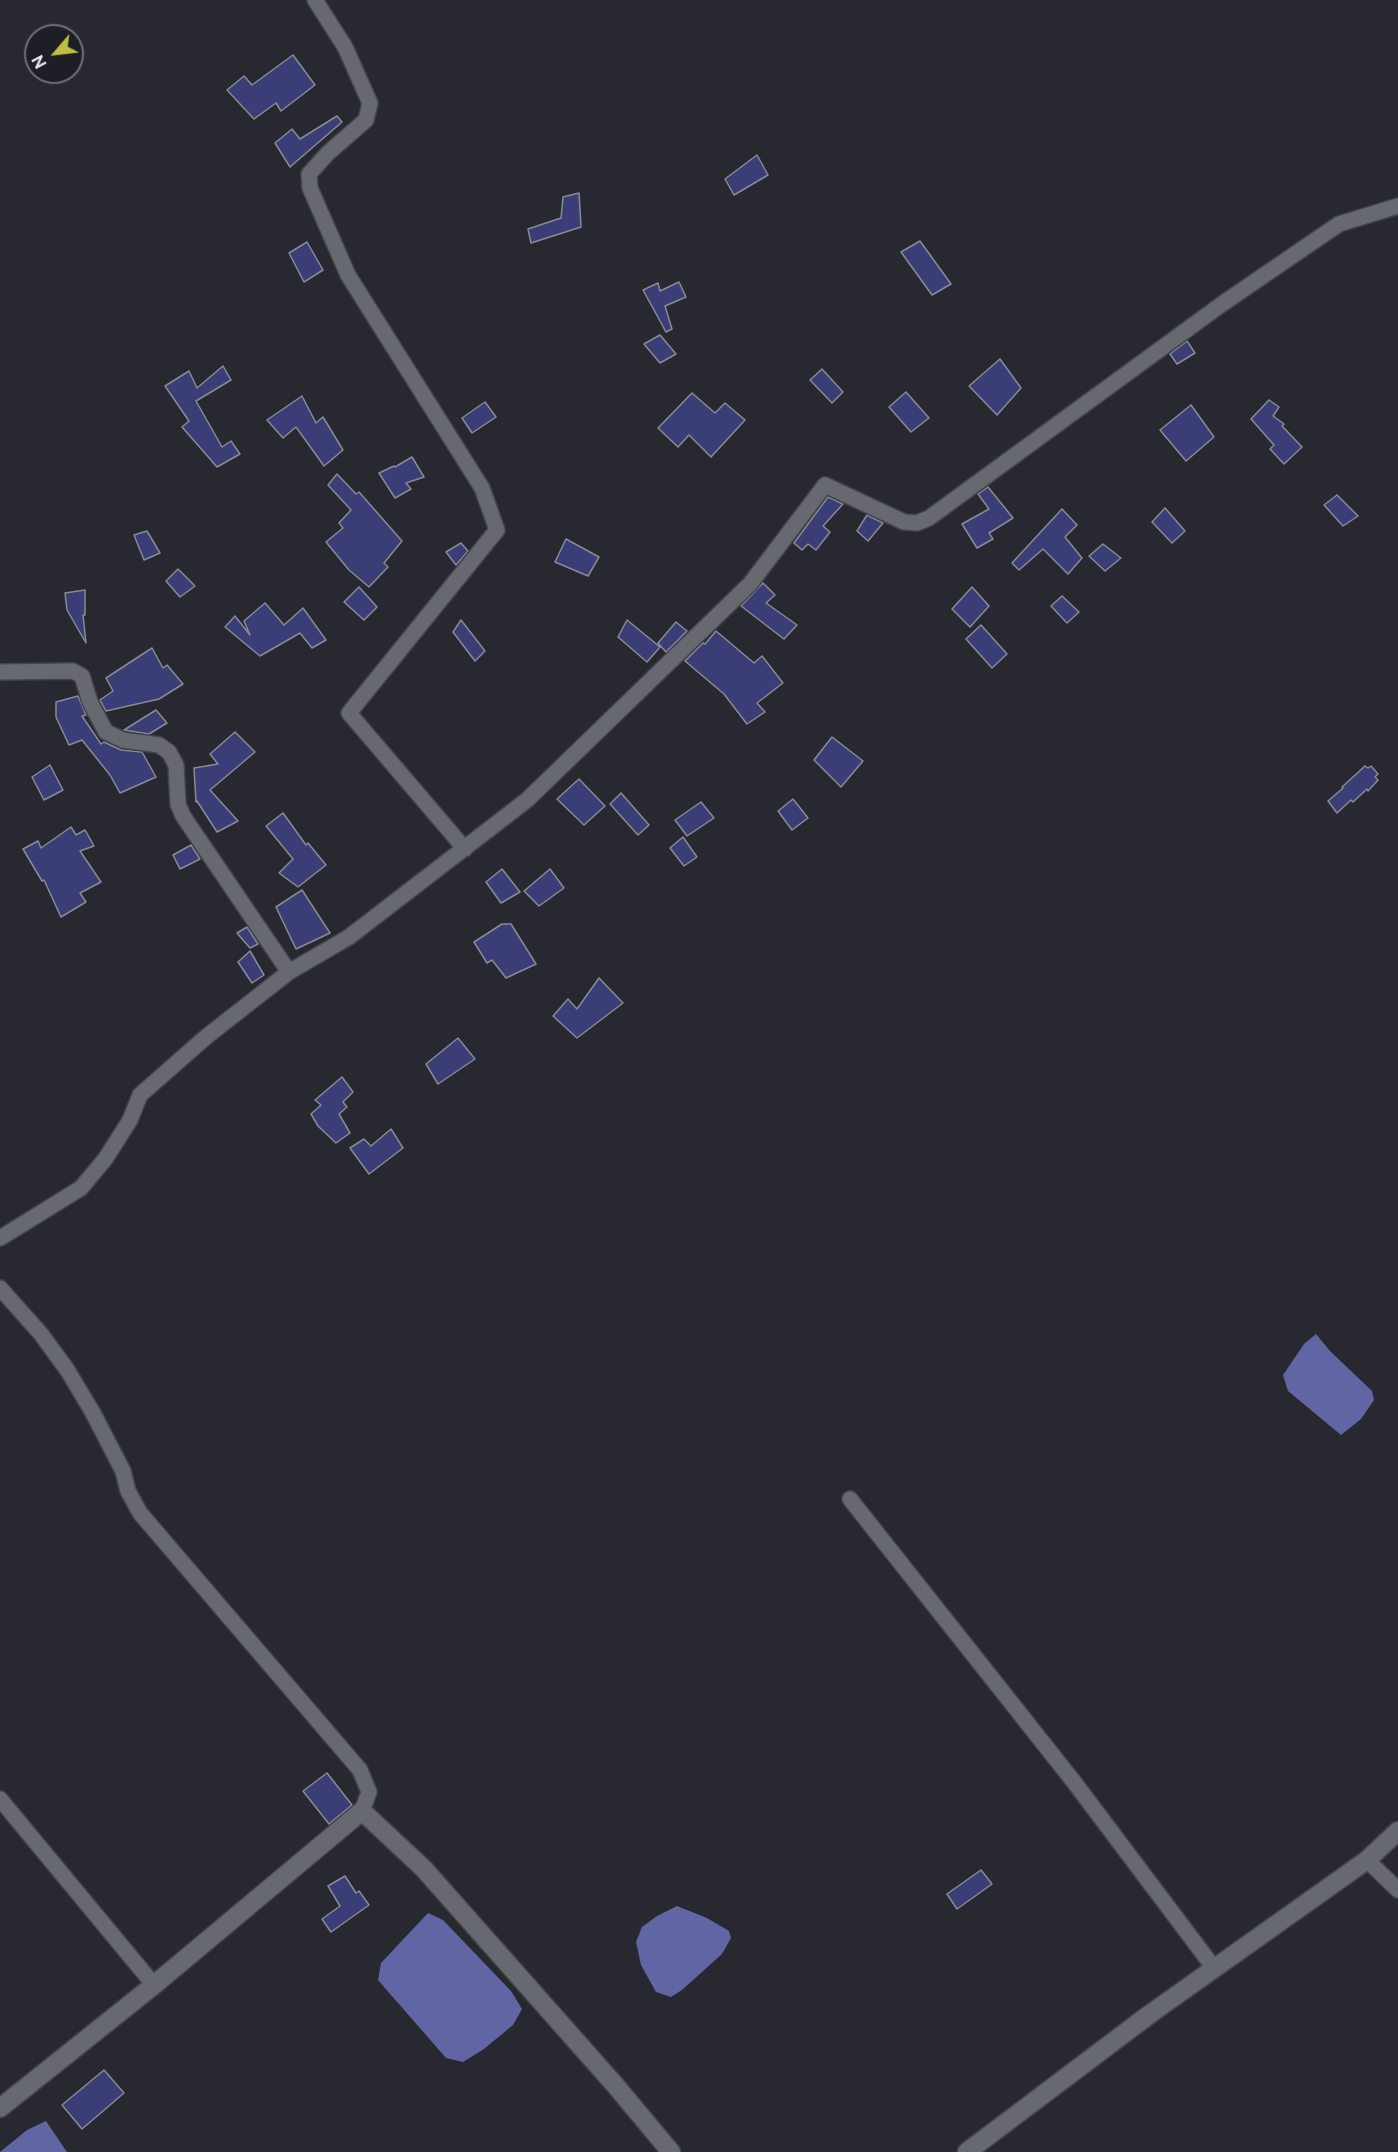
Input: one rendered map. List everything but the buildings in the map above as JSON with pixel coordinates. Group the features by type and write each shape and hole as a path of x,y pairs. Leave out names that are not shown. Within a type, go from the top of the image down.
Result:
{"main road":[{"path":"0,2108 154,1985 362,1810 424,1869 615,2085 670,2152"},
{"path":"967,2152 1005,2121 1214,1968 1367,1860 1398,1831"}],"street":[{"path":"315,0 345,47 370,103 366,120 328,153 309,174 310,188 348,275 482,488 497,530 350,712 465,849"},
{"path":"0,1238 81,1188 106,1158 124,1129 140,1095 206,1037 289,972 349,936 527,800 750,584 825,485 904,522 917,523 929,518 1222,304 1339,224 1398,206"},
{"path":"0,672 73,671 82,676 90,702 106,732 123,740 159,745 169,752 176,765 177,792 183,816 289,972"},
{"path":"0,1288 41,1334 68,1371 123,1471 128,1491 140,1513 360,1770 369,1792 362,1810"},
{"path":"850,1500 1074,1782 1214,1968"},
{"path":"0,1799 154,1985"},
{"path":"1367,1860 1398,1890"}],"water":[{"path":"1316,1334 1330,1351 1372,1391 1374,1400 1361,1419 1341,1435 1288,1391 1283,1375 1304,1344"},
{"path":"677,1906 707,1918 729,1931 731,1938 722,1954 671,1997 656,1992 641,1965 636,1942 642,1927"},
{"path":"428,1913 443,1920 511,1991 522,2009 513,2025 484,2049 463,2062 446,2058 378,1980 381,1963"},
{"path":"46,2121 67,2152 0,2152 27,2130"}]}
